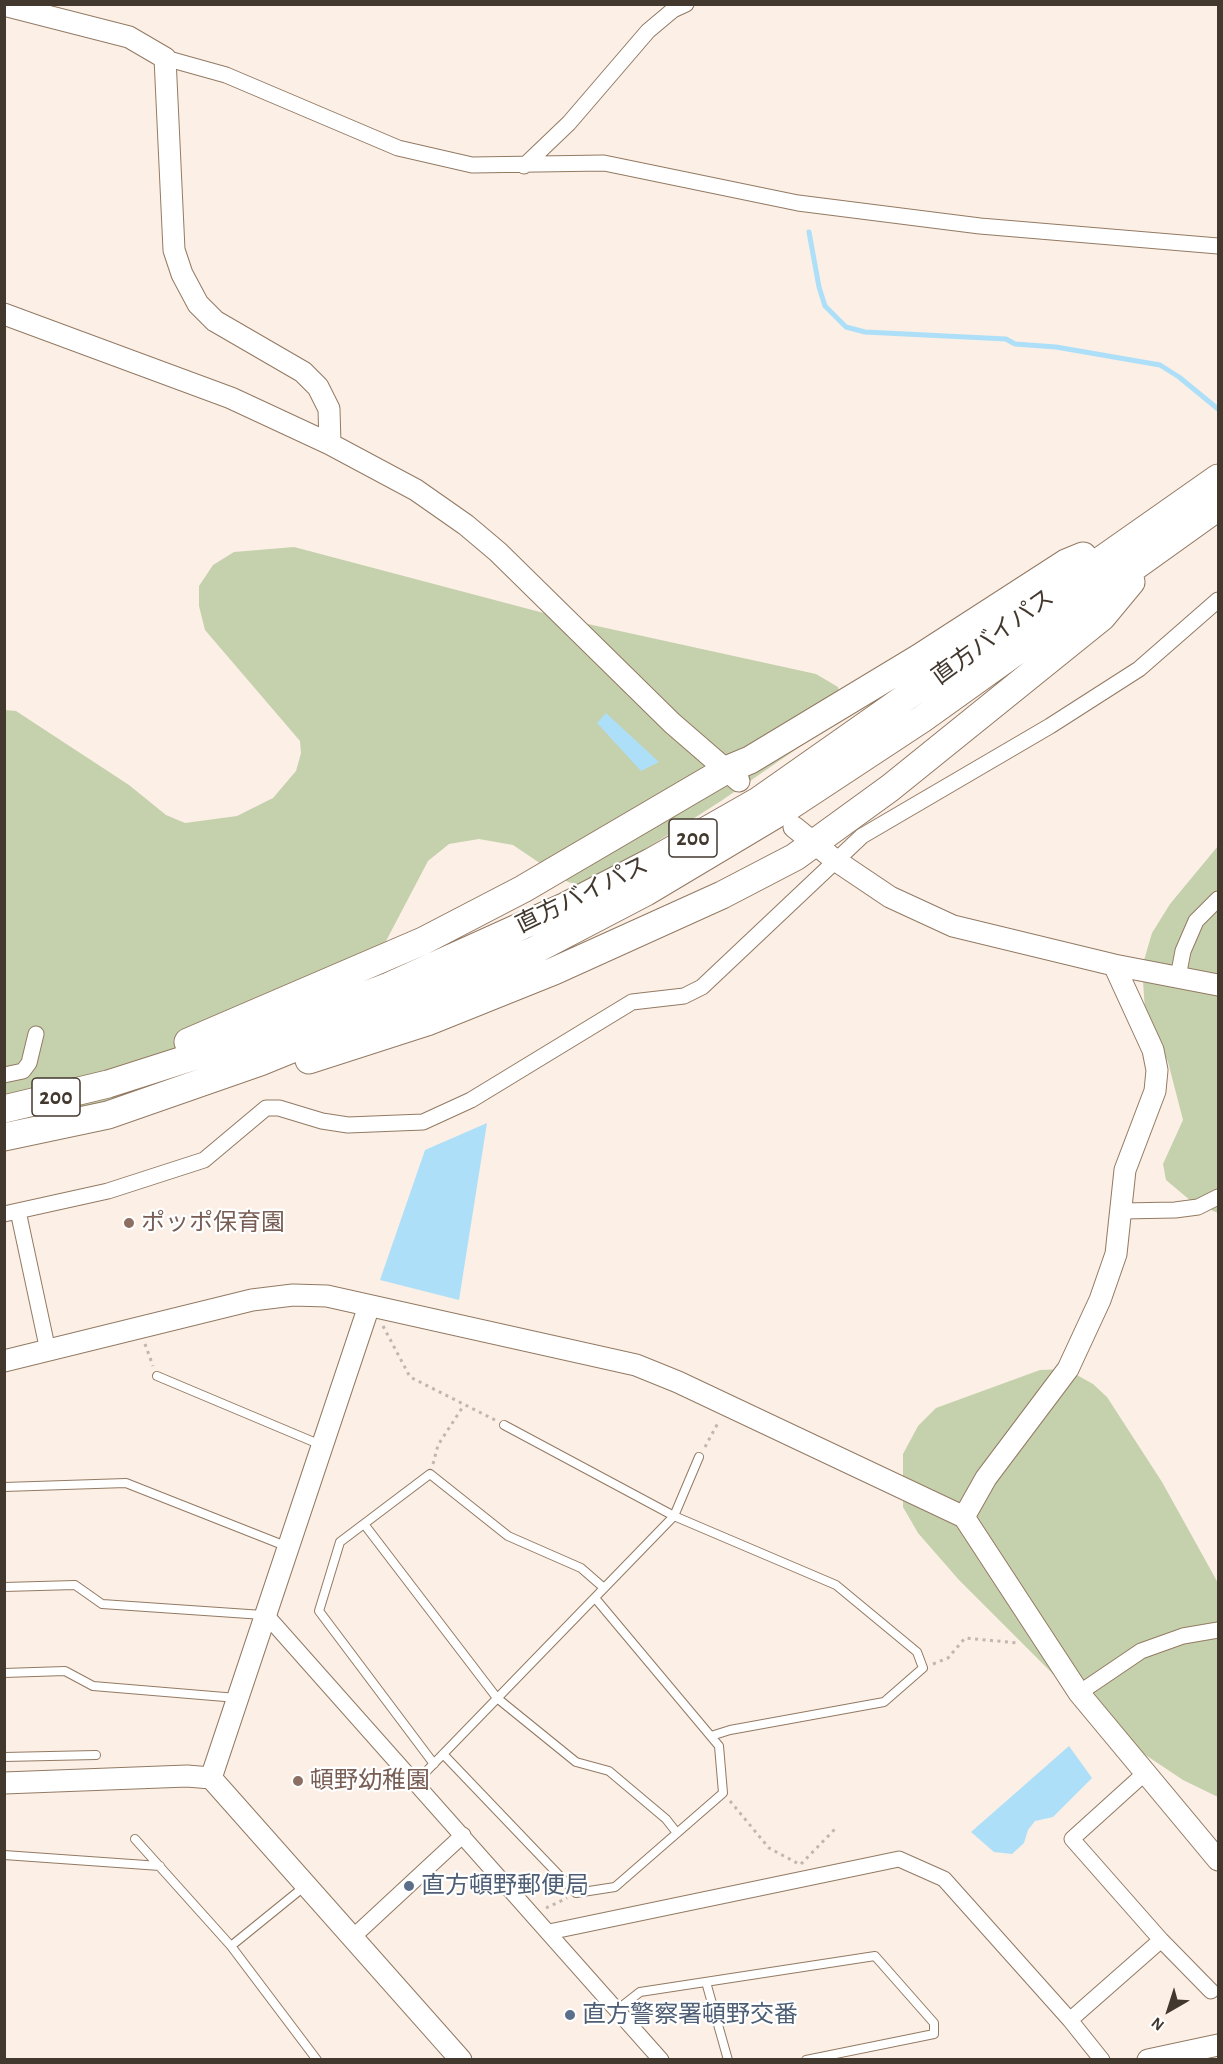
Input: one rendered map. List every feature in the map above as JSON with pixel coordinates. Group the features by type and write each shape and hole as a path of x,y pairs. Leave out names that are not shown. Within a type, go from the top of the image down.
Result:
{"highway":[{"name":"直方バイパス","path":"4,1109 108,1084 252,1038 389,986 566,906 651,862 758,801 921,689 1218,478"},
{"name":"直方バイパス","path":"4,1137 108,1115 260,1062 535,950 646,892 790,806 913,725 1218,507"},
{"path":"108,1084 152,1058 423,941 524,889 733,776 750,760 919,658 1066,563 1134,536"},
{"path":"108,1115 165,1107 427,1022 554,971 711,900 824,853 890,788 1102,617 1153,555"}],"street":[{"path":"524,166 569,123 648,31 673,10 686,4"},
{"path":"4,5 129,37 165,58 226,75 398,148 472,165 604,163 798,203 980,226 1218,246"},
{"path":"165,58 174,250 182,274 198,304 215,321 303,372 318,387 329,409 330,444"},
{"path":"4,314 231,398 330,444 416,490 466,525 498,552 672,723 733,776"},
{"path":"48,1351 11,1212 108,1191 204,1160 266,1108 279,1108 322,1121 348,1125 423,1122 471,1100 632,1002 684,996 702,987 824,853 862,836 1050,726 1139,669 1218,600"},
{"path":"794,827 824,853 890,897 953,926 1114,965 1218,985"},
{"path":"1178,977 1183,951 1196,921 1218,899"},
{"path":"964,1517 986,1478 1068,1370 1100,1300 1116,1254 1125,1170 1155,1091 1157,1070 1154,1050 1114,965"},
{"path":"4,1076 23,1071 29,1063 36,1035"},
{"path":"1122,1211 1198,1207 1218,1197"},
{"path":"4,1361 252,1300 293,1295 327,1296 375,1314 636,1365 727,1405 964,1517 1079,1693 1218,1860"},
{"path":"212,1778 323,1446 375,1314"},
{"path":"267,1616 660,2060"},
{"path":"1079,1693 1141,1651 1183,1636 1218,1630"},
{"path":"1144,1773 1072,1839 1161,1940 1211,1990"},
{"path":"4,1783 187,1776 212,1778 461,2060"},
{"path":"353,1937 463,1835"},
{"path":"549,1932 899,1859 944,1879 1070,2020 1101,2060"},
{"path":"1070,2020 1161,1940"},
{"path":"1148,2060 1218,2045"}],"lane":[{"path":"157,1376 323,1446"},
{"path":"504,1425 674,1516 836,1585 917,1652 923,1668 884,1702 730,1730 711,1736"},
{"path":"416,1782 674,1516 699,1457"},
{"path":"434,1764 319,1611 340,1542 430,1474 508,1536 581,1568 604,1588"},
{"path":"4,1486 126,1484 290,1548"},
{"path":"364,1524 497,1698 576,1762 609,1771 666,1819 677,1833"},
{"path":"4,1587 75,1585 102,1604 267,1616"},
{"path":"443,1754 576,1893 615,1887 723,1793 719,1746 595,1598"},
{"path":"4,1673 65,1671 93,1686 239,1698"},
{"path":"4,1757 96,1755"},
{"path":"135,1839 231,1946 317,2060"},
{"path":"4,1855 160,1866"},
{"path":"231,1946 306,1885"},
{"path":"617,2010 640,1992 875,1956 934,2023 934,2034 806,2060"},
{"path":"706,1982 728,2060"}],"path":[{"path":"375,1314 410,1377 504,1425"},
{"path":"139,1329 157,1376"},
{"path":"430,1474 438,1445 464,1405"},
{"path":"699,1457 727,1405"},
{"path":"923,1668 948,1658 965,1638 1018,1643"},
{"path":"723,1793 769,1848 800,1865 835,1829"},
{"path":"533,1914 576,1893"}],"green space":[{"path":"294,547 574,621 816,674 838,687 840,696 821,732 721,801 589,885 568,882 513,845 479,839 449,844 428,861 386,941 375,970 359,990 268,1049 5,1137 5,710 16,711 129,785 166,815 185,823 237,816 273,798 296,771 301,753 300,741 205,630 199,606 199,586 213,565 234,552"},
{"path":"1218,846 1218,1213 1191,1201 1166,1180 1163,1164 1183,1120 1168,1062 1145,1010 1142,967 1152,933 1170,904"},
{"path":"1066,1369 1093,1384 1107,1397 1162,1482 1218,1583 1218,1797 1183,1780 1138,1750 1078,1699 959,1580 918,1533 903,1507 903,1454 918,1426 936,1408 1040,1370"}],"water":[{"path":"606,713 659,762 641,771 597,723"},
{"path":"487,1123 459,1300 380,1280 425,1150"},
{"path":"1069,1746 1092,1778 1053,1817 1035,1821 1028,1830 1024,1843 1012,1854 994,1852 971,1832"}],"waterway":[{"path":"809,232 819,287 825,306 846,327 865,332 1006,339 1015,344 1056,347 1160,365 1179,377 1218,409"}],"place":[{"name":"ポッポ保育園","path":"129,1223"},
{"name":"頓野幼稚園","path":"298,1781"},
{"name":"直方頓野郵便局","path":"409,1886"},
{"name":"直方警察署頓野交番","path":"570,2015"}]}
